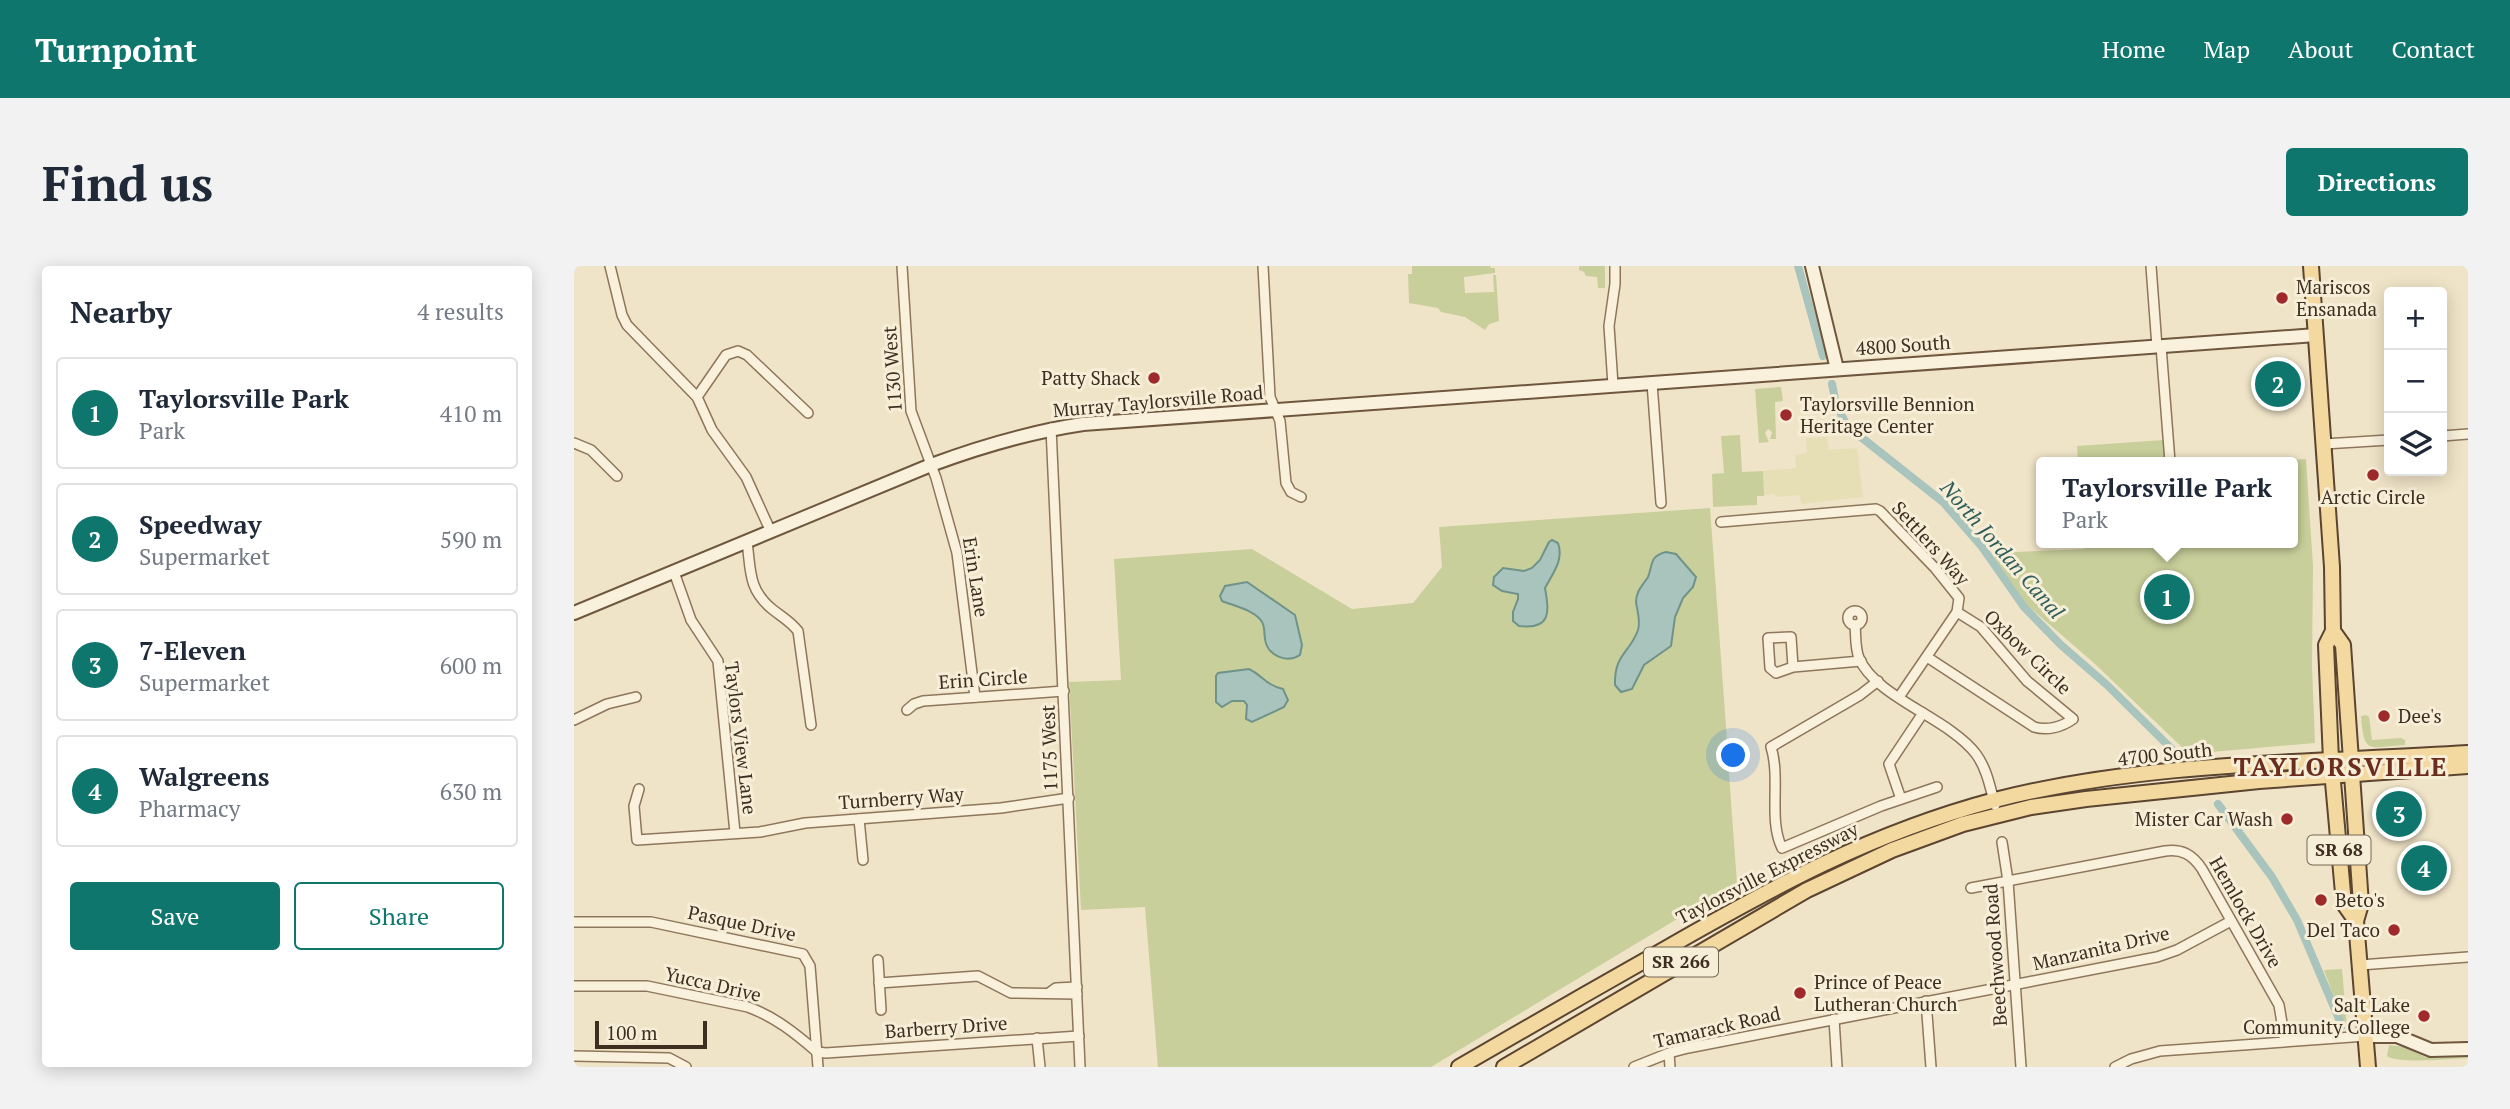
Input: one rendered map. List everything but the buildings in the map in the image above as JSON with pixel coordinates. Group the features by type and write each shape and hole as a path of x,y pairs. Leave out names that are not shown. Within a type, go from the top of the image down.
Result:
{"main road":[{"name":"SR 68","path":"2311,266 2324,444 2333,631 2326,645 2332,768 2344,904 2356,921"},
{"name":"SR 68","path":"2333,631 2343,645 2361,904 2356,921 2368,1067"},
{"name":"4700 South","path":"2332,768 2351,759 2468,753"},
{"name":"4700 South","path":"1996,808 2056,787 2112,778 2231,766 2332,768 2352,775 2468,766"},
{"name":"Taylorsville Expressway","path":"1459,1067 1809,869 1895,831 1996,808"},
{"name":"Taylorsville Expressway","path":"1504,1067 1807,890 1852,867 1996,808"}],"street":[{"path":"610,266 622,315 627,324 697,397 712,430 746,477 771,533"},
{"name":"1130 West","path":"902,266 911,411 931,465"},
{"path":"1263,266 1270,397 1280,421 1286,483 1291,492 1301,497"},
{"path":"1613,386 1609,334 1615,266"},
{"path":"1812,266 1837,369"},
{"path":"2151,266 2170,457"},
{"path":"2159,347 2316,335"},
{"name":"4800 South","path":"1653,383 2159,347"},
{"path":"697,397 726,355 738,351 747,355 808,413"},
{"path":"1653,383 1661,503"},
{"name":"Murray Taylorsville Road","path":"574,613 931,465 985,445 1051,428 1653,383"},
{"name":"1175 West","path":"1051,428 1080,1067"},
{"path":"2447,436 2468,434"},
{"path":"2324,444 2384,439"},
{"path":"574,443 591,450 617,475"},
{"name":"Erin Lane","path":"931,465 957,553 975,697"},
{"name":"Settlers Way","path":"1721,522 1876,509 1958,594 1960,603 1899,697"},
{"path":"747,542 753,588 760,598 791,621 798,631 811,725"},
{"name":"Taylors View Lane","path":"674,572 691,620 718,662 735,833"},
{"name":"Oxbow Circle","path":"1927,657 2034,727 2055,727 2073,719 2026,681 1981,627 1957,611"},
{"path":"1855,625 1861,661 1878,681 1958,736 1975,754 1987,776 1996,808"},
{"path":"1793,667 1861,661"},
{"path":"1878,681 1771,747 1775,768 1777,832 1782,848 1937,787"},
{"name":"Erin Circle","path":"907,710 923,701 1064,691"},
{"path":"574,720 607,704 636,697"},
{"path":"1901,799 1889,764 1923,713"},
{"name":"Turnberry Way","path":"639,789 634,806 637,840 760,832 805,823 1002,808 1069,798"},
{"path":"859,819 863,860"},
{"name":"Beechwood Road","path":"2002,842 2008,881 2021,1067"},
{"name":"Hemlock Drive","path":"1971,888 2165,850 2178,850 2188,854 2196,860 2279,1005 2285,1041"},
{"name":"Pasque Drive","path":"574,922 651,922 800,952 806,956 810,966 817,1052"},
{"name":"Manzanita Drive","path":"2015,984 2167,954 2231,922"},
{"path":"2360,965 2468,957"},
{"path":"878,960 881,1010"},
{"path":"879,983 978,976 1011,993 1056,995 1077,990"},
{"name":"Tamarack Road","path":"1634,1067 1669,1053 2015,984"},
{"name":"Yucca Drive","path":"574,986 647,986 748,1007 784,1024 817,1052"},
{"path":"1926,1001 1931,1067"},
{"path":"1834,1019 1837,1067"},
{"name":"Barberry Drive","path":"817,1052 1079,1035"},
{"path":"2115,1067 2131,1059 2160,1051 2366,1036 2397,1036 2431,1050 2468,1049"},
{"path":"1037,1038 1040,1067"},
{"path":"817,1052 818,1067"},
{"path":"1669,1053 1670,1067"},
{"path":"574,1056 669,1059 686,1067"}],"shaded area":[{"path":"1827,437 1829,450 1857,448 1863,497 1802,504 1799,495 1764,495 1763,471 1796,468 1795,455 1807,453 1806,438"}],"green space":[{"path":"1412,266 1495,268 1495,273 1464,277 1465,293 1494,292 1493,275 1496,275 1499,321 1489,324 1485,330 1465,317 1441,312 1438,308 1409,303 1408,274 1412,274"},
{"path":"1579,266 1605,266 1605,288 1598,288 1597,277 1586,276 1579,270"},
{"path":"1781,387 1783,401 1775,402 1776,439 1770,439 1772,432 1768,429 1765,433 1769,442 1759,443 1755,389"},
{"path":"1740,435 1742,472 1763,471 1764,496 1757,496 1757,505 1713,507 1712,474 1724,473 1721,436"},
{"path":"2164,440 2166,457 2078,457 2077,446"},
{"path":"2306,459 2313,566 2312,666 2315,743 2189,754 2095,664 2027,605 1991,553 2084,548 2298,548 2298,460"},
{"path":"1710,508 1729,740 1728,760 1737,883 1431,1067 1158,1067 1145,907 1081,910 1069,682 1121,680 1114,559 1252,549 1352,609 1413,603 1442,567 1439,527"},
{"path":"2361,716 2369,717 2372,740 2401,738 2405,740 2405,745 2376,747 2367,743"},
{"path":"2342,969 2347,1027 2324,970"},
{"path":"2389,1045 2405,1047 2425,1057 2468,1054 2468,1058 2402,1060 2387,1056"}],"water":[{"path":"1552,540 1558,543 1560,555 1545,588 1546,617 1538,625 1519,626 1513,621 1518,594 1502,591 1493,585 1494,577 1503,568 1524,571 1532,568"},
{"path":"1666,552 1676,554 1696,577 1693,587 1683,598 1675,617 1671,646 1644,665 1632,689 1621,692 1615,685 1615,675 1620,660 1638,630 1637,595 1648,577 1652,561"},
{"path":"1247,582 1295,615 1302,645 1300,655 1289,659 1273,653 1267,645 1264,626 1259,618 1249,611 1222,601 1220,596 1225,586"},
{"path":"1249,669 1272,685 1283,689 1288,700 1284,707 1252,722 1246,719 1247,705 1244,701 1232,701 1222,707 1216,702 1218,673"}],"waterway":[{"name":"North Jordan Canal","path":"1798,266 1823,356"},
{"name":"North Jordan Canal","path":"1832,384 1836,404 1847,426 1943,502 1982,547 2024,607 2187,764"},
{"name":"North Jordan Canal","path":"2218,804 2272,877 2297,920 2342,1026"}],"place":[{"name":"Mariscos Ensanada","path":"2282,298"},
{"name":"Patty Shack","path":"1154,378"},
{"name":"Speedway","path":"2278,384"},
{"name":"Taylorsville Bennion Heritage Center","path":"1786,415"},
{"name":"Arctic Circle","path":"2373,475"},
{"name":"Taylorsville Park","path":"2167,597"},
{"name":"Dee's","path":"2384,716"},
{"name":"7-Eleven","path":"2399,814"},
{"name":"Mister Car Wash","path":"2287,819"},
{"name":"Walgreens","path":"2424,868"},
{"name":"Beto's","path":"2321,900"},
{"name":"Del Taco","path":"2394,930"},
{"name":"Prince of Peace Lutheran Church","path":"1800,993"},
{"name":"Salt Lake Community College","path":"2424,1016"}],"district":[{"name":"TAYLORSVILLE","path":"2341,767"}]}
